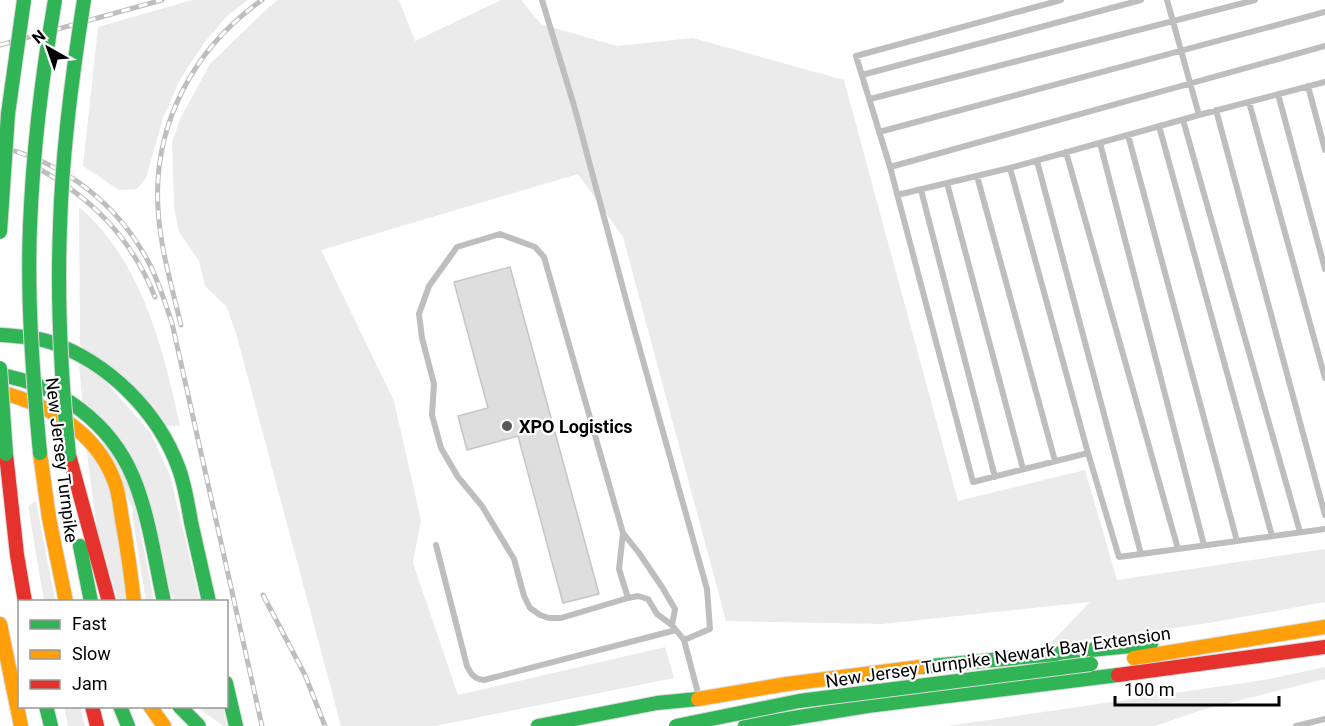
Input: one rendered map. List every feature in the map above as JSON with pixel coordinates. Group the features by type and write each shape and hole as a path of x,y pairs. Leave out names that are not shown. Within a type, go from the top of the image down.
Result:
{"highway":[{"path":"0,232 8,114 24,0"},
{"name":"New Jersey Turnpike","path":"55,0 39,116 30,255 32,353 40,453 49,518 66,600"},
{"path":"84,0 69,105 60,208 59,290 64,404 72,498 91,600"},
{"path":"0,335 50,342 86,358 117,380 146,410 162,434 178,467 209,600"},
{"path":"0,368 6,454 17,555 25,600"},
{"path":"0,375 33,383 59,395 92,418 117,446 131,470 141,498 164,600"},
{"path":"0,392 23,398 56,414 90,441 105,460 119,496 135,600"},
{"path":"69,455 108,600"},
{"path":"0,624 21,726"},
{"name":"New Jersey Turnpike Newark Bay Extension","path":"676,726 799,701 1091,664 1325,627"},
{"path":"588,726 799,681 912,667 1146,645 1222,644"},
{"name":"New Jersey Turnpike Newark Bay Extension","path":"745,726 867,706 1092,679 1325,647"},
{"path":"228,692 236,726"},
{"path":"538,726 657,703 699,702"},
{"path":"46,708 51,726"},
{"path":"92,708 97,726"},
{"path":"121,708 128,726"},
{"path":"151,708 164,726"},
{"path":"181,708 199,726"},
{"path":"187,708 191,726"}],"lane":[{"path":"542,0 575,109 707,589 710,629 684,639"},
{"path":"1061,0 856,56 890,167 974,482 1088,453"},
{"path":"862,75 1142,0"},
{"path":"1167,0 1199,115"},
{"path":"870,99 1255,0"},
{"path":"879,132 1325,12"},
{"path":"890,167 1325,46"},
{"path":"897,195 1010,168 1325,82"},
{"path":"1308,86 1325,150"},
{"path":"1278,94 1325,269"},
{"path":"1249,102 1325,378"},
{"path":"1216,111 1325,515"},
{"path":"1183,120 1300,532"},
{"path":"1159,126 1272,536"},
{"path":"1128,135 1237,541"},
{"path":"1100,143 1204,545"},
{"path":"1066,152 1178,549"},
{"path":"1036,161 1141,554"},
{"path":"1010,168 1119,557 1325,529"},
{"path":"977,176 1055,461"},
{"path":"947,183 1023,469"},
{"path":"921,190 995,477"},
{"path":"628,598 619,569 623,533 544,257 535,247 500,234 457,247 429,286 419,314 422,338 434,384 432,415 441,448 458,477 482,506 513,559 530,608 549,618 561,618 628,598 638,596 648,599 657,614 674,627 684,639 699,702"},
{"path":"623,533 639,552 675,609 674,627"},
{"path":"436,545 468,666 473,676 478,679 484,680 674,627"},
{"path":"704,715 706,726"},
{"path":"1296,726 1325,719"}],"shaded area":[{"path":"192,0 248,0 227,16 204,43 181,78 163,118 146,178 137,189 119,190 83,166 98,27"},
{"path":"278,0 399,0 415,41 501,0 521,0 541,24 617,46 693,38 844,80 958,501 1085,470 1117,580 1325,549 1325,602 1209,623 1048,646 1090,602 882,624 726,621 623,237 578,174 321,250 394,401 421,520 413,563 458,695 665,647 674,678 435,726 341,726 236,333 226,306 205,286 199,261 179,232 174,207 172,142 180,119 210,64"},
{"path":"79,207 119,252 134,279 157,337 180,426 166,426 80,345"},
{"path":"79,363 104,380 150,432 170,475 200,600 175,600 82,399"},
{"path":"86,446 107,477 129,600 118,600 97,530"},
{"path":"36,501 55,600 44,600 28,506"},
{"path":"136,508 154,600 146,600 132,513"},
{"path":"1325,667 1325,679 1202,710 1155,726 947,726 1264,680"},
{"path":"64,708 80,708 85,726 68,726"},
{"path":"223,708 227,726 223,726 200,709"}],"building":[{"name":"XPO Logistics","path":"510,267 599,594 563,603 518,436 467,450 458,416 488,408 454,282"}],"railway":[{"path":"0,45 162,0"},
{"path":"181,325 159,223 158,177 163,147 171,118 183,90 198,65 216,41 262,0"},
{"path":"0,147 46,164 68,175 87,189 122,222 153,270 172,323 262,726"},
{"path":"34,166 74,191 107,221 134,256 155,297"},
{"path":"263,595 305,675 325,726"}],"traffic: fast":[{"path":"0,232 8,114 24,0"},
{"path":"40,453 31,340 30,226 39,113 55,0"},
{"path":"69,455 60,341 60,227 68,113 84,0"},
{"path":"0,335 44,340 71,351 92,362 111,376 144,409 170,448 179,469 209,600"},
{"path":"0,368 6,454"},
{"path":"0,375 42,387 62,397 80,409 111,439 123,457 139,492 164,600"},
{"path":"80,546 91,600"},
{"path":"1060,653 1151,644"},
{"path":"920,667 1056,654"},
{"path":"676,726 799,701 1091,664"},
{"path":"745,726 867,706 1118,675"},
{"path":"228,692 236,726"},
{"path":"538,726 657,703 698,699"},
{"path":"46,708 51,726"},
{"path":"121,708 128,726"},
{"path":"181,708 199,726"}],"traffic: slow":[{"path":"0,392 36,405 69,423 84,435 107,465 118,496 134,600"},
{"path":"40,453 49,518 66,600"},
{"path":"0,624 21,726"},
{"path":"1134,658 1325,627"},
{"path":"698,699 787,684 920,667"},
{"path":"151,708 164,726"}],"traffic: jam":[{"path":"6,454 17,555 25,600"},
{"path":"69,455 108,600"},
{"path":"1118,675 1325,647"},
{"path":"92,708 97,726"}],"place":[{"name":"XPO Logistics","path":"507,426"}]}
